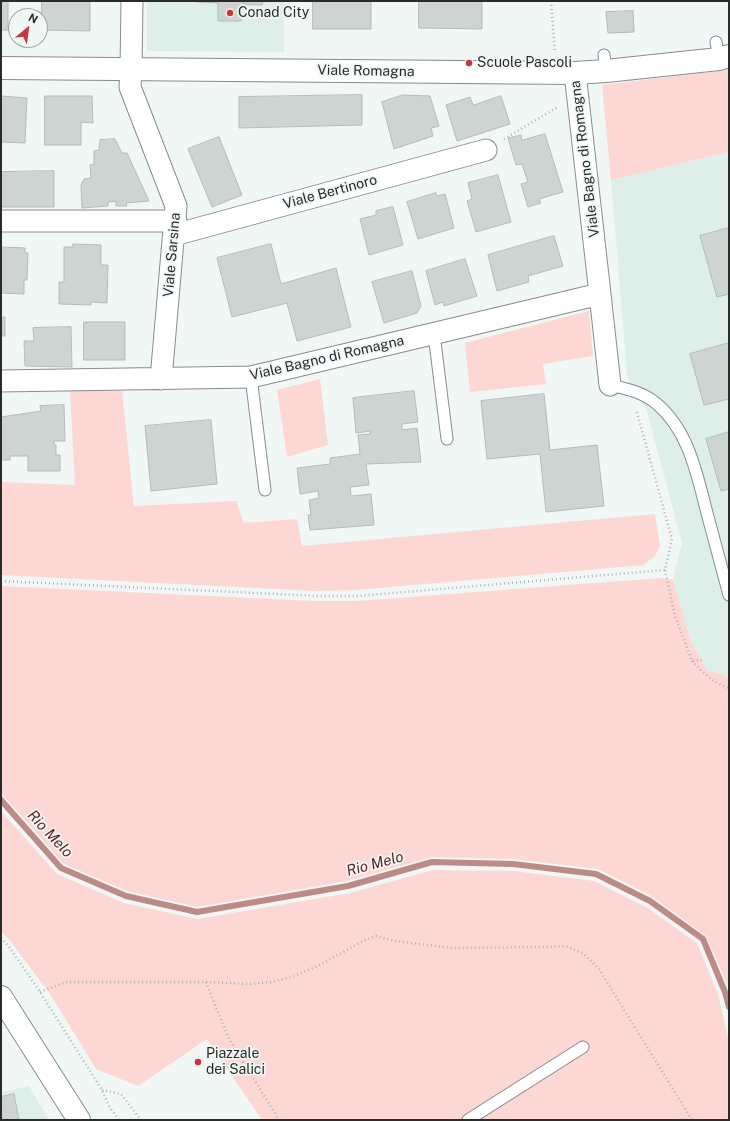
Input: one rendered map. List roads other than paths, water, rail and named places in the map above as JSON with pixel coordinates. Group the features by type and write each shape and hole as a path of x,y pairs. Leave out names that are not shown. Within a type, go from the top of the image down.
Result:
{"street":[{"name":"Viale Sarsina","path":"132,1 130,87 176,206 161,378"},
{"name":"Viale Romagna","path":"1,68 575,73 605,63 721,52"},
{"name":"Viale Bagno di Romagna","path":"575,73 600,294 618,387"},
{"name":"Viale Bertinoro","path":"1,221 175,228 486,150"},
{"name":"Viale Bagno di Romagna","path":"1,381 251,377 600,294"},
{"path":"1,997 74,1118"}],"lane":[{"path":"434,334 447,439"},
{"path":"251,377 265,490"},
{"path":"618,387 642,394 656,403 669,416 677,428 692,459 729,595"},
{"path":"468,1120 583,1047"}],"waterway":[{"name":"Rio Melo","path":"1,800 61,868 126,896 197,912 348,886 432,862 513,864 596,874 650,901 703,939 725,992 729,1007"}],"place":[{"name":"Conad City","path":"230,13"},
{"name":"Scuole Pascoli","path":"469,63"},
{"name":"Piazzale dei Salici","path":"198,1062"}]}
